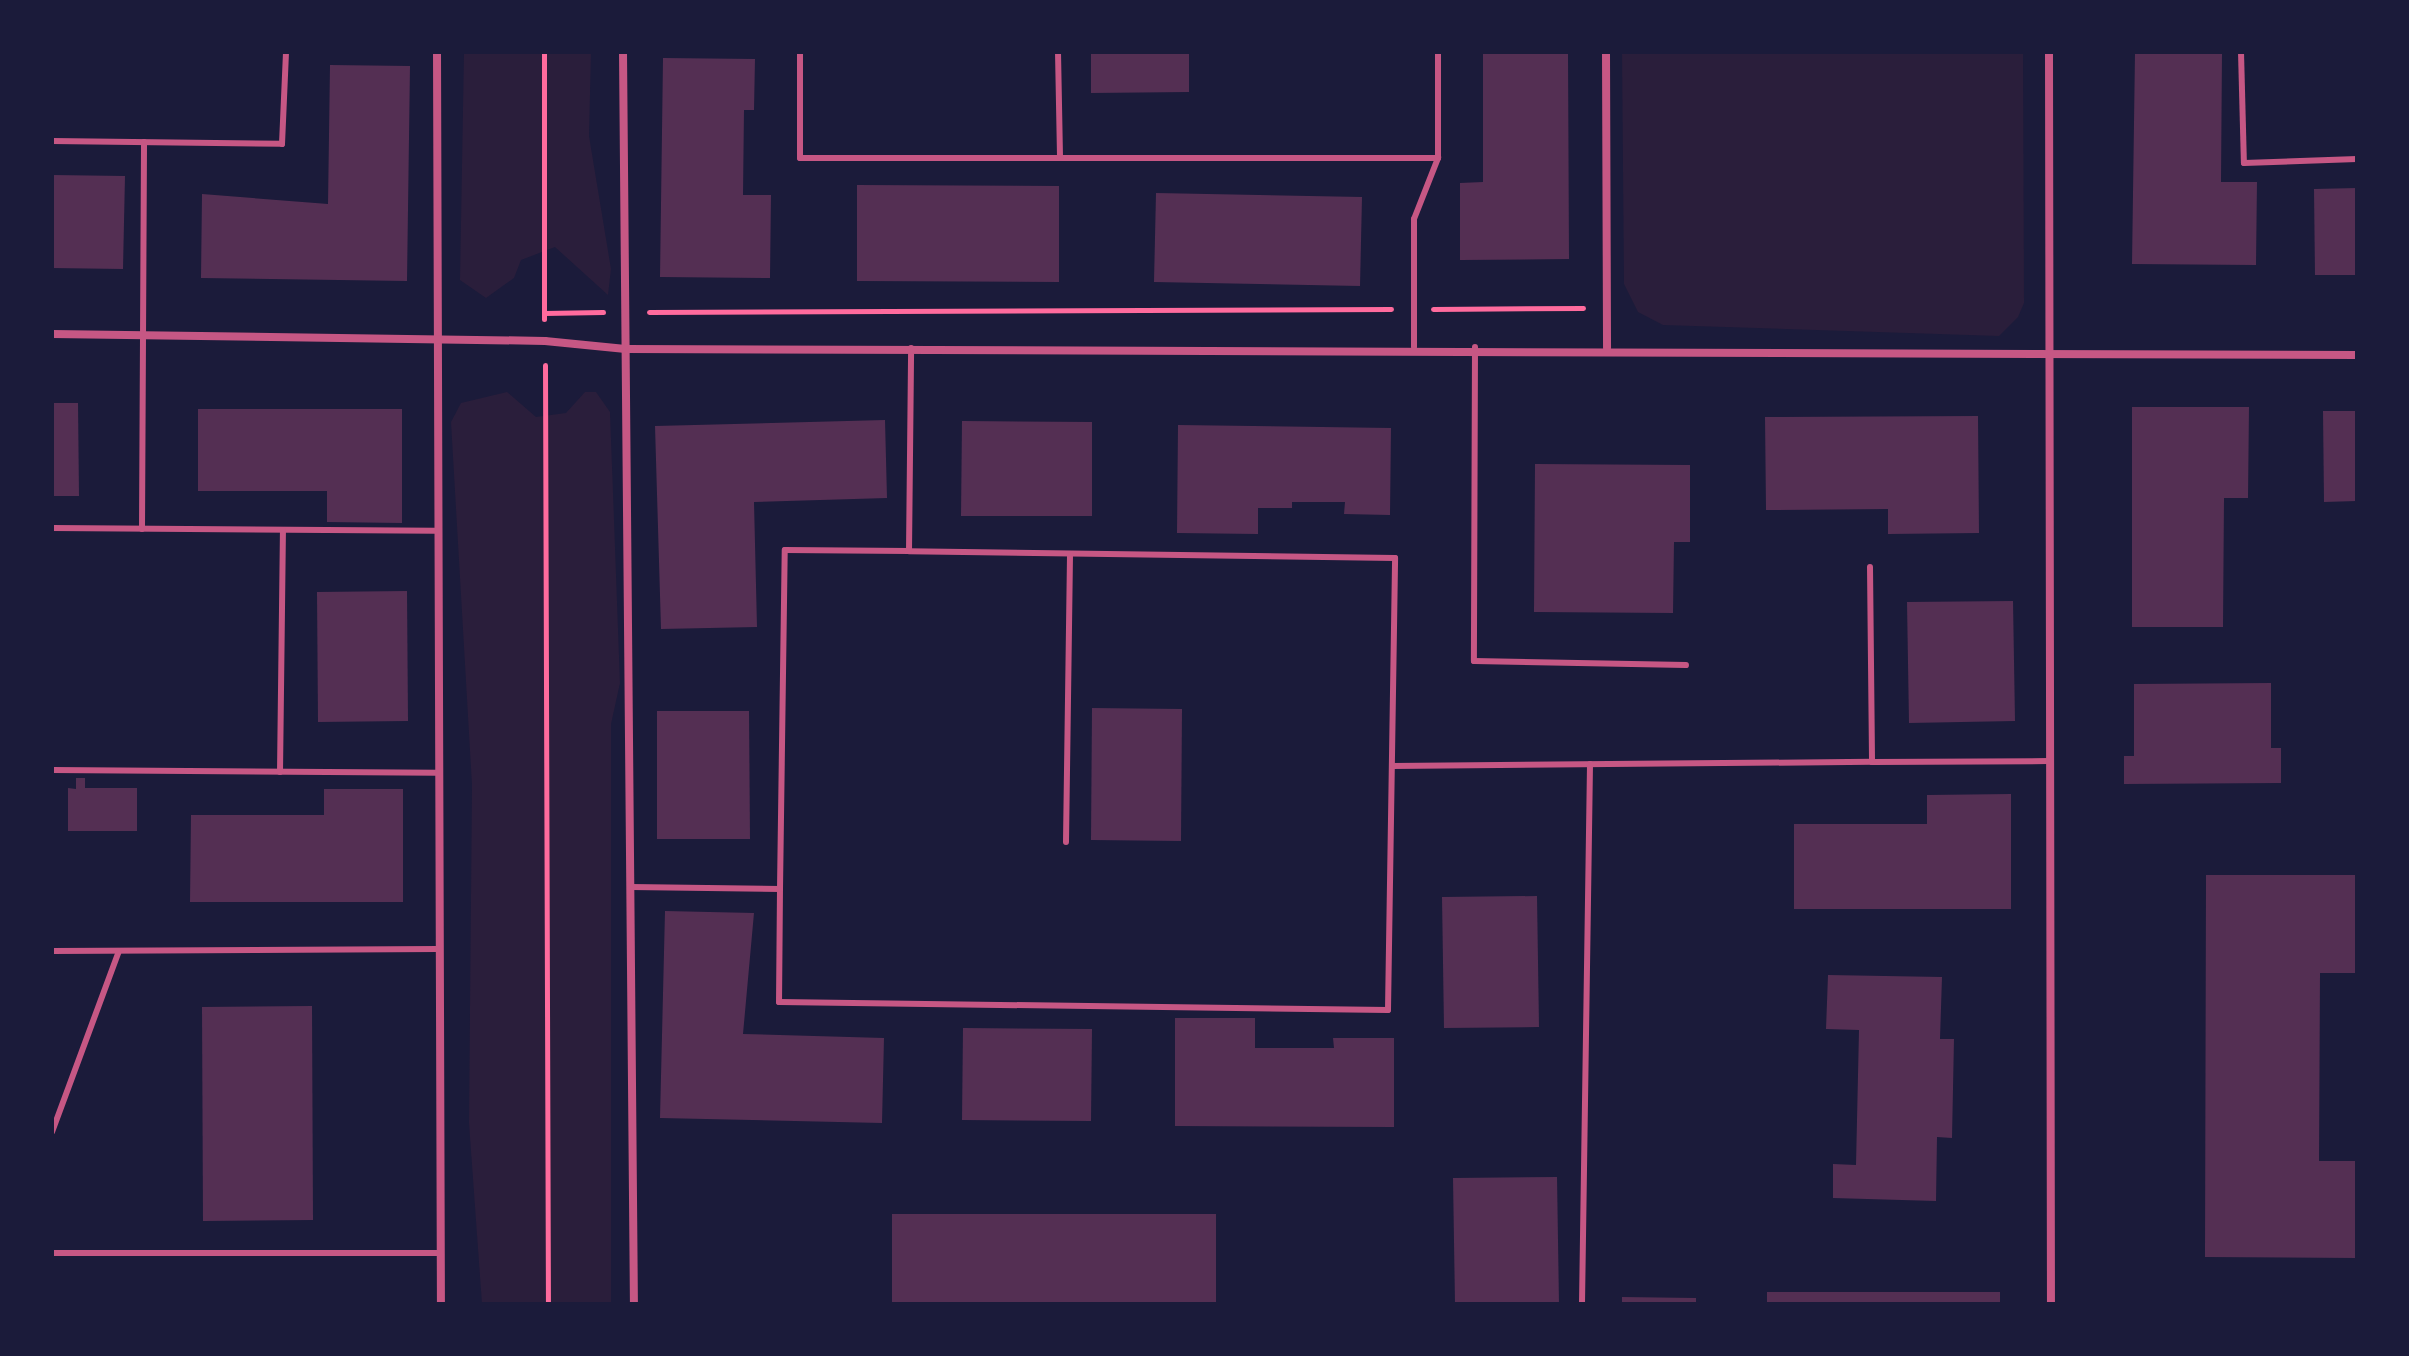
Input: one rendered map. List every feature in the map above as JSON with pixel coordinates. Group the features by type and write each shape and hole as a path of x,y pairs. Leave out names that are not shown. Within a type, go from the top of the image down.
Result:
{"street":[{"path":"437,52 433,338 441,1304"},
{"path":"623,52 634,1304"},
{"path":"1606,52 1607,348"},
{"path":"2049,52 2045,357 2051,1304"},
{"path":"52,334 433,338 545,341 626,349 1475,347 2045,357 2357,355"}],"lane":[{"path":"52,141 282,144 286,52"},
{"path":"800,52 800,158 1438,158"},
{"path":"1058,52 1060,158"},
{"path":"1414,347 1414,219 1438,158 1438,52"},
{"path":"2241,52 2244,163 2357,159"},
{"path":"142,529 144,142"},
{"path":"1475,347 1474,661 1686,665"},
{"path":"909,551 911,348"},
{"path":"52,528 435,531"},
{"path":"280,772 283,530"},
{"path":"785,550 1070,554 1395,558 1388,1010 779,1002 785,550"},
{"path":"1066,842 1070,554"},
{"path":"1870,567 1872,762"},
{"path":"1392,766 2048,761"},
{"path":"1582,1304 1590,764"},
{"path":"52,770 437,773"},
{"path":"631,887 780,889"},
{"path":"52,951 438,949"},
{"path":"52,1132 119,951"},
{"path":"52,1253 441,1253"}],"path":[{"path":"544,52 548,1304"},
{"path":"544,313 1607,308"}],"shaded area":[{"path":"464,52 591,52 589,136 611,269 608,295 555,247 521,260 514,278 486,298 460,280"},
{"path":"1622,52 2023,52 2024,303 2018,317 1999,336 1663,325 1638,312 1624,284"},
{"path":"507,392 536,417 566,413 585,392 596,392 610,412 620,683 611,724 611,1304 482,1304 469,1123 472,785 451,422 461,403"}],"building":[{"path":"1091,52 1189,52 1189,92 1091,93"},
{"path":"1483,52 1568,52 1569,259 1460,260 1460,183 1483,182"},
{"path":"2135,52 2222,52 2221,182 2257,182 2256,265 2132,264"},
{"path":"663,58 755,59 754,110 744,110 743,195 771,195 770,278 660,277"},
{"path":"330,65 410,66 407,281 201,278 202,194 328,204"},
{"path":"52,175 125,176 123,269 52,268"},
{"path":"857,185 1059,186 1059,282 857,281"},
{"path":"2357,188 2357,275 2315,275 2314,189"},
{"path":"1156,193 1362,197 1360,286 1154,282"},
{"path":"52,403 78,403 79,496 52,496"},
{"path":"2132,407 2249,407 2248,498 2224,498 2223,627 2132,627"},
{"path":"198,409 402,409 402,523 327,522 327,491 198,491"},
{"path":"2323,411 2357,411 2357,501 2324,502"},
{"path":"1978,416 1979,533 1888,534 1888,509 1766,510 1765,417"},
{"path":"885,420 887,498 754,502 757,627 661,629 655,426"},
{"path":"962,421 1092,422 1092,516 961,516"},
{"path":"1178,425 1391,428 1390,515 1344,514 1345,502 1292,502 1292,508 1258,508 1258,534 1177,533"},
{"path":"1535,464 1690,465 1690,542 1674,542 1673,613 1534,612"},
{"path":"407,591 408,721 318,722 317,592"},
{"path":"2013,601 2015,721 1909,723 1907,602"},
{"path":"2271,683 2271,748 2281,748 2281,783 2124,784 2124,756 2134,756 2134,684"},
{"path":"1092,708 1182,709 1181,841 1091,840"},
{"path":"657,711 749,711 750,839 657,839"},
{"path":"76,778 85,778 85,788 137,788 137,831 68,831 68,788 76,789"},
{"path":"324,789 403,789 403,902 190,902 191,815 324,815"},
{"path":"2011,794 2011,909 1794,909 1794,824 1927,824 1927,795"},
{"path":"2206,875 2357,875 2357,973 2320,973 2319,1161 2357,1161 2357,1258 2205,1257"},
{"path":"1537,896 1539,1027 1444,1028 1442,897"},
{"path":"665,911 754,913 743,1034 884,1038 882,1123 660,1118"},
{"path":"1828,975 1942,977 1940,1039 1954,1039 1952,1138 1937,1137 1936,1201 1833,1198 1833,1164 1856,1165 1859,1030 1826,1029"},
{"path":"312,1006 313,1220 203,1221 202,1007"},
{"path":"1175,1018 1255,1018 1255,1048 1334,1048 1333,1038 1394,1038 1394,1127 1175,1126"},
{"path":"963,1028 1092,1029 1091,1121 962,1120"},
{"path":"1557,1177 1559,1304 1455,1304 1453,1178"},
{"path":"892,1214 1216,1214 1216,1304 892,1304"},
{"path":"1767,1292 2000,1292 2000,1304 1767,1304"},
{"path":"1622,1297 1696,1298 1696,1304 1622,1304"}]}
